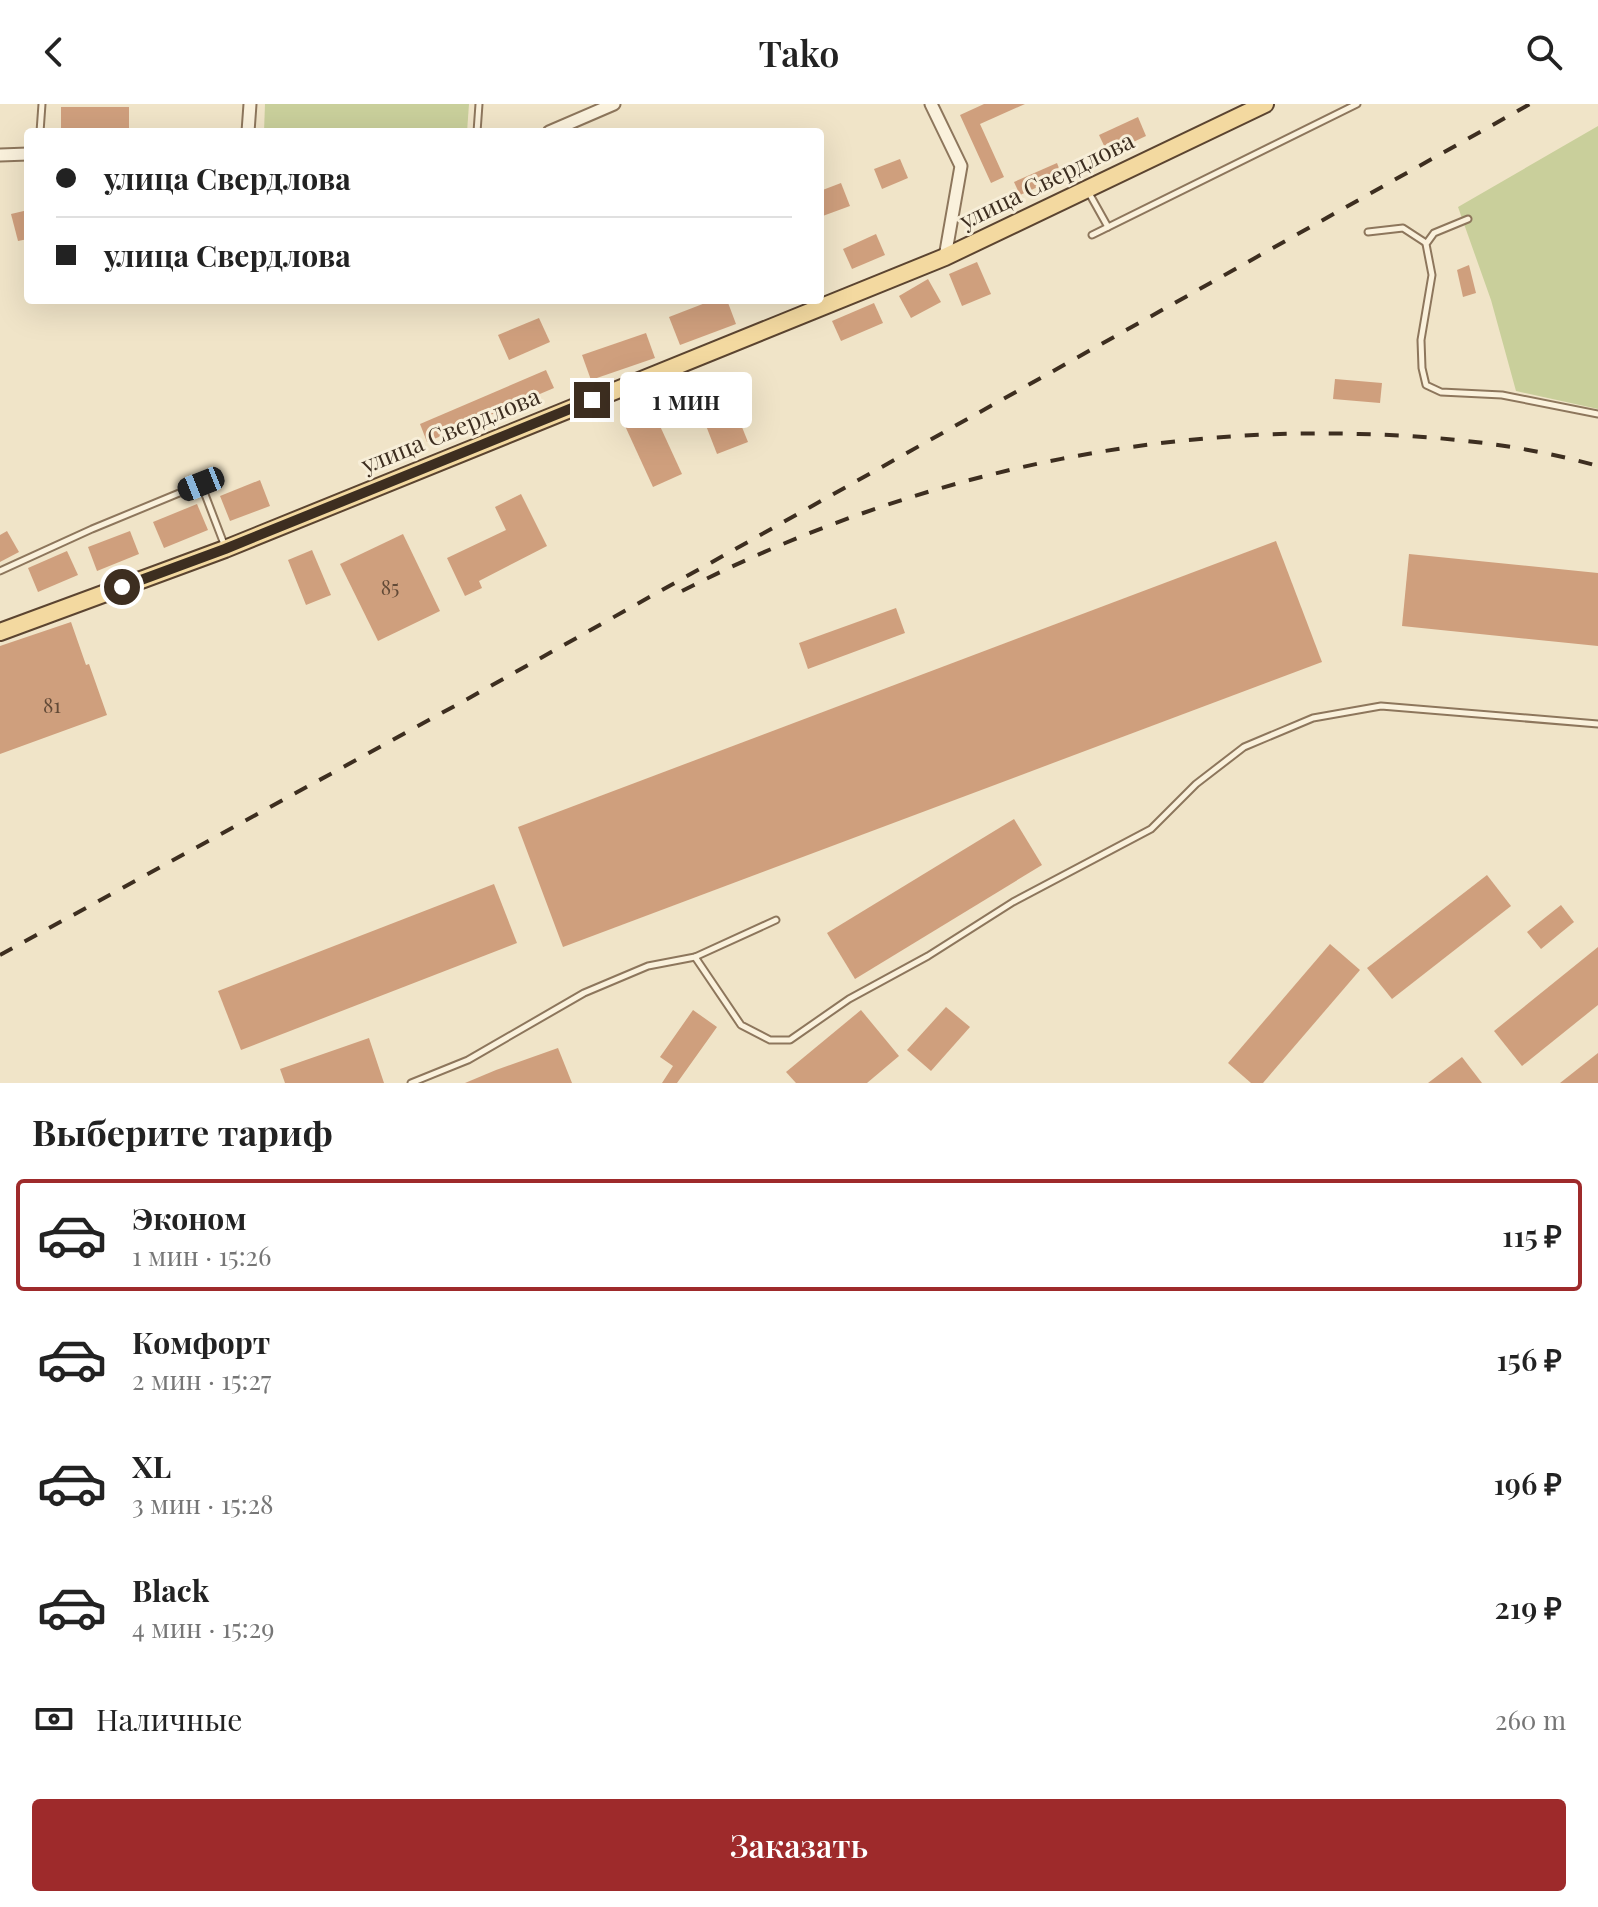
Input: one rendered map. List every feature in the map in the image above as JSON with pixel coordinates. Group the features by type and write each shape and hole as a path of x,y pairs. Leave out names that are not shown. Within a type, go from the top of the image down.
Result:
{"main road":[{"name":"улица Свердлова","path":"0,632 225,549 945,257 1265,104"}],"street":[{"path":"248,128 250,104"},
{"path":"558,128 614,104"},
{"path":"931,104 961,166 945,257"},
{"path":"0,155 24,154"}],"lane":[{"path":"40,128 42,104"},
{"path":"477,128 479,104"},
{"path":"1092,235 1357,104"},
{"path":"1087,189 1108,227"},
{"path":"1426,244 1434,233 1468,219"},
{"path":"1368,232 1403,228 1426,244 1432,275 1421,340 1426,385 1441,392 1502,395 1598,414"},
{"path":"0,571 201,484 225,549"},
{"path":"695,957 741,1025 770,1040 790,1040 849,999 928,956 1013,902 1151,829 1196,784 1244,747 1313,718 1381,706 1598,724"},
{"path":"411,1083 468,1060 584,993 648,966 695,957 776,920"}],"green space":[{"path":"265,104 469,104 467,128 264,128"},
{"path":"1598,126 1598,409 1516,391 1491,300 1458,207"}],"building":[{"path":"984,104 1025,104 980,124 1004,177 991,183 960,115"},
{"path":"61,107 129,107 129,128 61,128"},
{"path":"1138,117 1146,136 1108,154 1099,135"},
{"path":"900,159 908,178 882,189 874,169"},
{"path":"1057,163 1062,176 1020,195 1014,182"},
{"path":"841,183 850,206 824,216 824,189"},
{"path":"24,211 24,240 18,241 11,214"},
{"path":"876,234 885,255 852,269 843,249"},
{"path":"977,262 991,294 962,306 949,274"},
{"path":"1469,265 1476,293 1463,297 1457,270"},
{"path":"928,279 941,302 911,318 899,296"},
{"path":"874,303 883,323 841,341 832,321"},
{"path":"703,304 728,304 736,324 680,345 669,317"},
{"path":"539,318 550,342 509,360 498,335"},
{"path":"646,333 655,358 591,380 582,355"},
{"path":"546,370 554,388 427,442 420,424"},
{"path":"721,375 748,442 717,454 691,387"},
{"path":"1335,379 1382,383 1380,403 1333,399"},
{"path":"649,402 682,474 653,487 620,415"},
{"path":"260,480 270,506 230,521 220,496"},
{"path":"521,494 547,546 479,581 482,588 465,596 447,558 506,530 495,507"},
{"path":"197,504 208,530 164,548 153,522"},
{"path":"7,531 19,552 0,562 0,535"},
{"path":"130,531 139,554 97,571 88,547"},
{"path":"403,534 440,611 378,641 340,564"},
{"path":"1276,541 1322,662 563,947 518,827"},
{"path":"312,550 331,595 306,605 288,560"},
{"path":"67,551 78,575 38,592 28,568"},
{"path":"1409,554 1598,573 1598,646 1402,626"},
{"path":"896,608 905,633 808,669 799,643"},
{"path":"71,622 107,715 0,754 0,646"},
{"path":"1014,819 1042,865 855,979 827,933"},
{"path":"1487,875 1511,906 1392,999 1367,968"},
{"path":"494,884 517,943 241,1050 218,991"},
{"path":"1561,905 1574,922 1541,949 1527,932"},
{"path":"1330,944 1360,970 1263,1083 1251,1083 1228,1063"},
{"path":"1598,947 1598,1005 1522,1066 1494,1031"},
{"path":"946,1007 970,1027 931,1071 907,1050"},
{"path":"693,1010 717,1027 677,1083 662,1083 673,1066 660,1057"},
{"path":"861,1010 899,1056 867,1083 796,1083 786,1072"},
{"path":"369,1038 384,1083 285,1083 280,1069"},
{"path":"558,1048 572,1083 465,1083 496,1070"},
{"path":"1598,1053 1598,1083 1560,1083"},
{"path":"1462,1057 1482,1083 1428,1083"}],"railway":[{"path":"0,955 471,697 1530,104"},
{"path":"682,591 761,553 843,520 926,492 1097,452 1271,434 1359,434 1480,442 1598,466"}],"route":[{"path":"122,587 225,549 592,400"}]}
